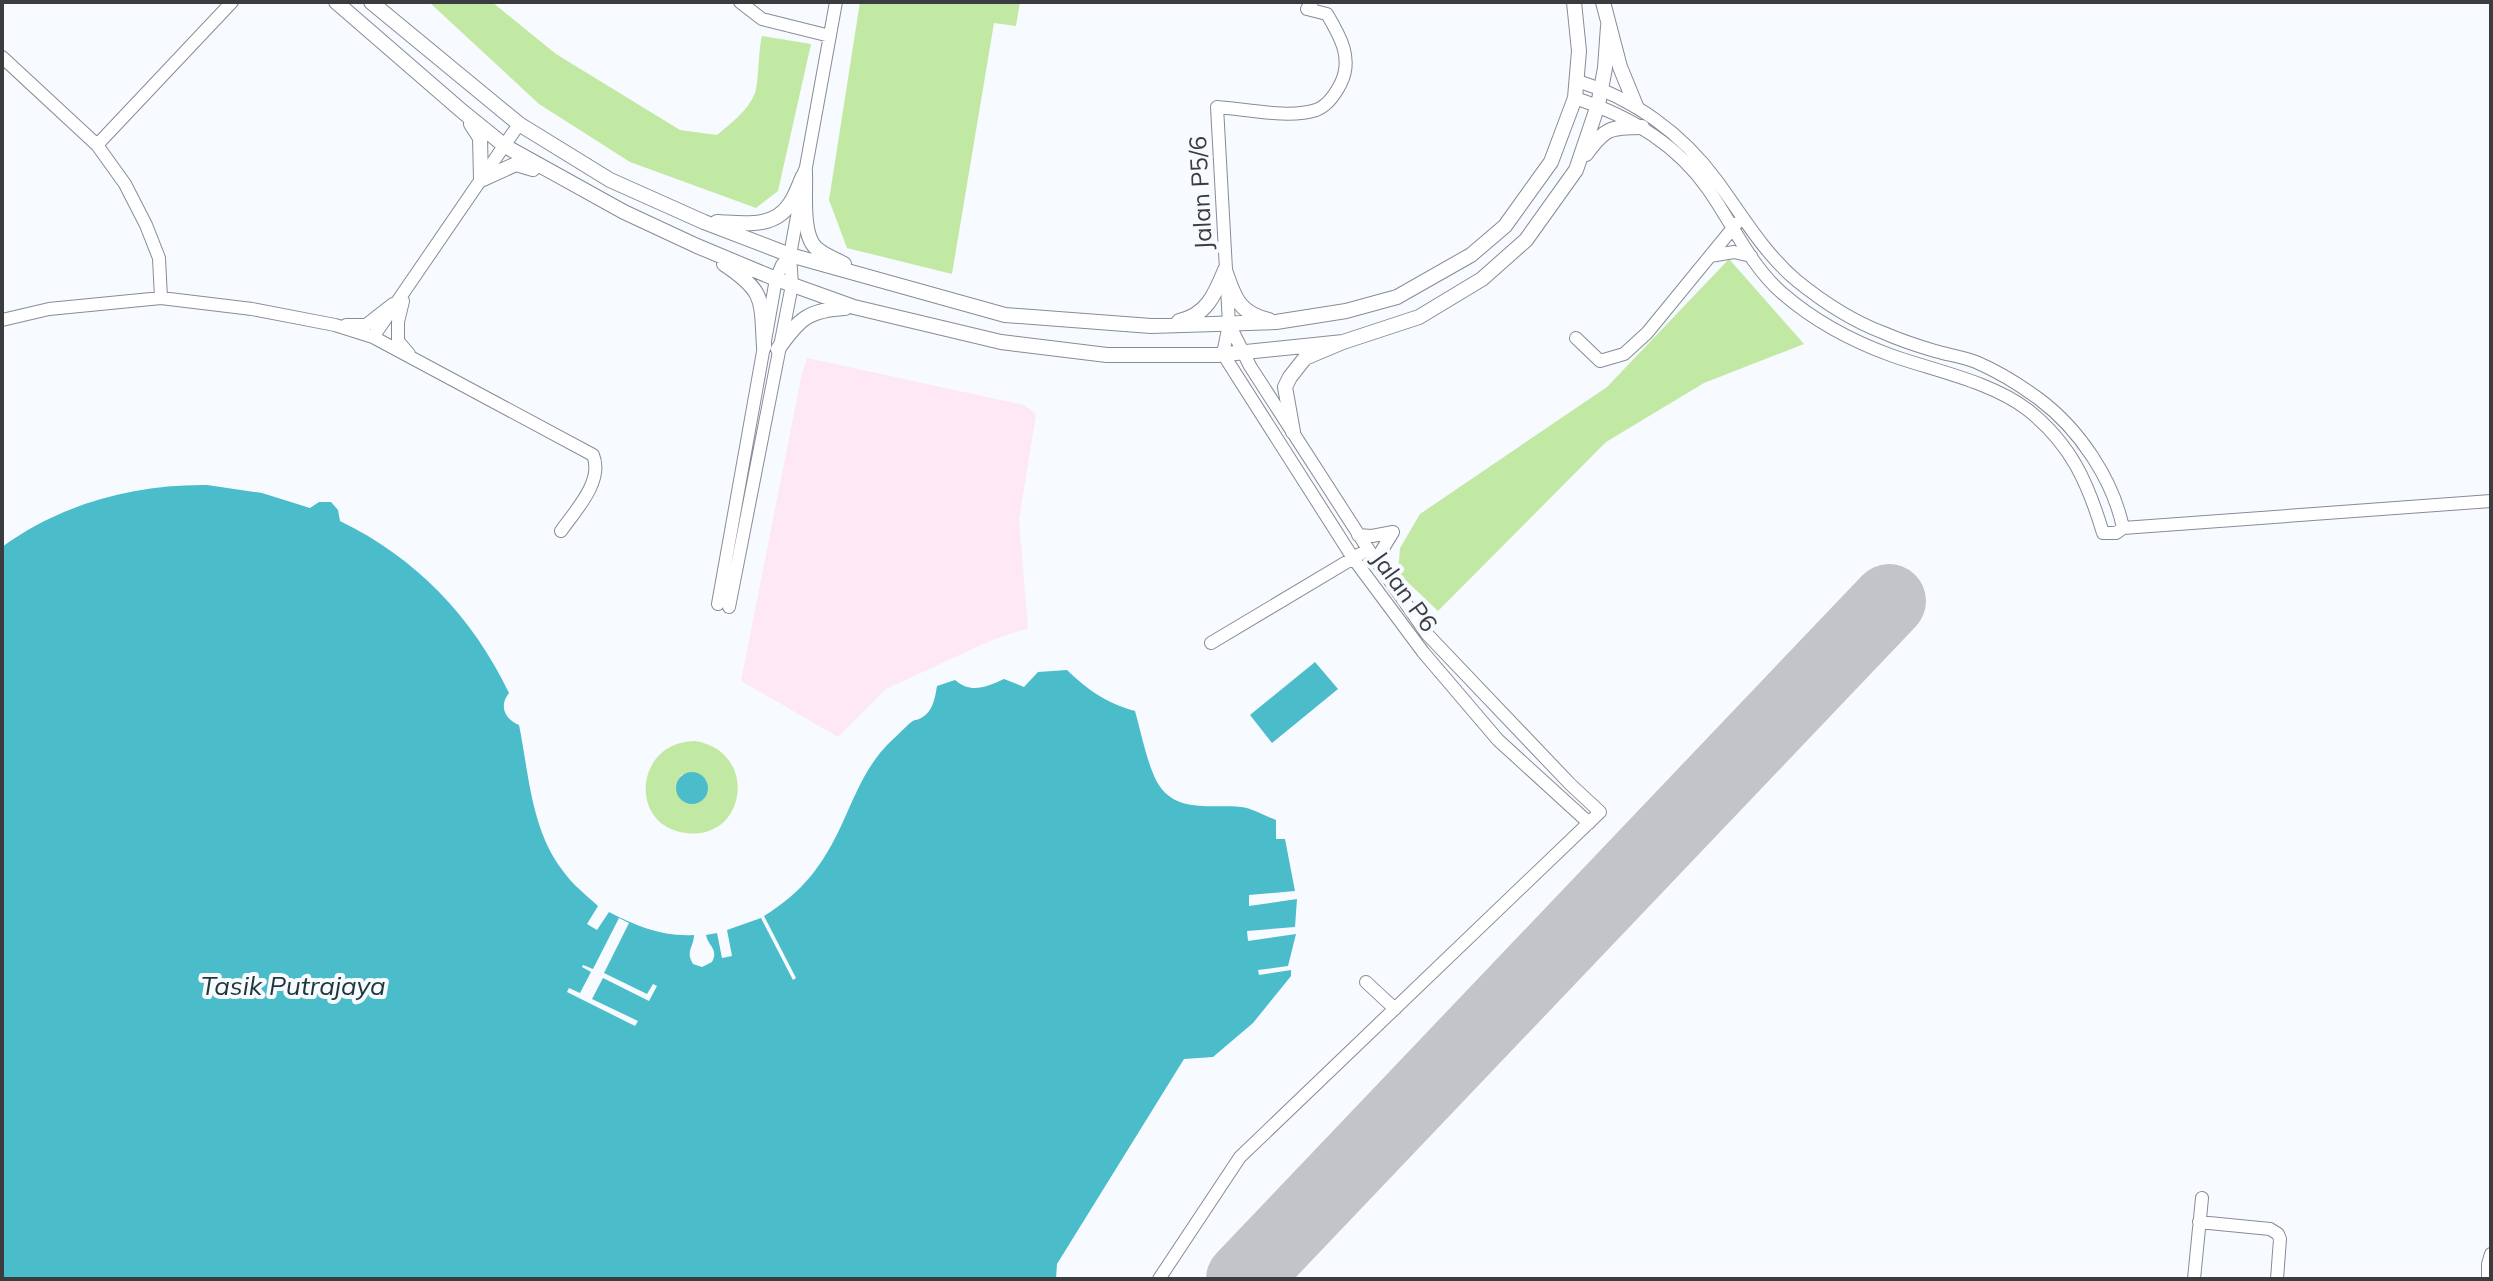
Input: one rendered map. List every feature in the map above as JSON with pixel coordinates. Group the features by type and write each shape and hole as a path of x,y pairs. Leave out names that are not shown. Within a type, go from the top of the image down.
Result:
{"street":[{"path":"97,145 232,2"},
{"path":"329,2 354,18"},
{"path":"336,2 505,146 624,212 697,246 854,307 1001,342 1107,355 1223,354 1343,342"},
{"path":"371,2 519,124 610,180 704,222 790,255 1005,315 1151,326 1276,322 1346,311 1397,297 1471,255 1505,226 1551,162 1575,98 1579,51 1574,2"},
{"path":"740,2 762,19 830,36"},
{"path":"771,348 792,285 790,255 836,2"},
{"name":"Jalan P5/6","path":"1229,324 1217,107 1290,113 1319,110 1335,94 1344,78 1347,57 1327,14 1307,9 1312,2"},
{"path":"1603,2 1625,83 1636,106"},
{"path":"1576,170 1598,105 1608,26"},
{"path":"2,57 97,145 125,184 159,258 161,298"},
{"path":"1577,81 1636,106 1690,149 1717,180 1751,256 1782,293 1859,342 1996,392 2026,409 2055,434 2081,471 2103,533 2116,533 2123,528 2491,501"},
{"path":"1575,98 1598,105 1642,127 1685,160 1737,223 1794,278 1836,310 1882,333 1974,361 2039,399 2068,425 2091,456 2120,512 2123,528"},
{"path":"463,112 480,138 481,180"},
{"path":"373,337 519,124"},
{"path":"1293,432 1285,387 1305,358 1419,317 1482,279 1526,240 1600,134 1610,129 1642,127"},
{"path":"481,180 516,164 557,176"},
{"path":"704,222 759,224 774,219 788,208 805,172"},
{"path":"805,172 806,230 809,240 817,249 899,287"},
{"path":"1576,338 1600,361 1624,354 1647,333 1737,223"},
{"path":"697,246 743,277 756,290 771,348"},
{"path":"1710,256 1734,252 1751,256"},
{"path":"724,605 771,348 776,279 790,255"},
{"path":"1225,270 1234,298 1244,309 1259,318 1276,322"},
{"path":"1151,326 1189,319 1201,313 1213,299 1225,270"},
{"path":"335,325 366,325 405,294"},
{"path":"405,294 398,322 398,341 416,362"},
{"path":"2,320 49,309 161,298 252,309 335,325 373,337 593,455 596,475 561,531"},
{"path":"771,348 801,319 813,312 854,307"},
{"path":"1223,354 1229,324"},
{"name":"Jalan P6","path":"1223,354 1353,558 1423,652 1498,740 1589,823 1600,812 1427,634 1358,535 1242,352 1229,324"},
{"path":"1358,535 1393,532 1383,547 1379,563"},
{"path":"1211,643 1368,549"},
{"path":"1159,1279 1240,1157 1589,823"},
{"path":"1366,982 1395,1009"},
{"path":"2194,1279 2202,1198"},
{"path":"2199,1222 2270,1229 2278,1234 2277,1279"},
{"path":"2488,1279 2491,1254"}],"shaded area":[{"path":"807,358 1024,405 1036,414 1019,520 1028,628 992,640 886,689 838,737 741,681"}],"green space":[{"path":"429,2 492,2 556,54 680,130 717,135 744,111 755,93 762,36 811,44 778,191 756,208 630,162 539,104"},
{"path":"860,2 1020,2 1016,26 994,23 952,274 847,248 829,200"},
{"path":"1729,259 1804,344 1704,383 1606,442 1438,611 1398,573 1400,548 1420,514 1607,387"},
{"path":"695,741 715,748 729,761 736,777 737,794 733,810 722,823 707,832 686,833 667,827 654,816 647,801 646,785 650,769 660,755 675,745","holes":["695,772 707,781 708,791 698,802 684,801 676,789 681,775"]}],"water":[{"name":"Tasik Putrajaya","path":"207,485 262,493 310,508 319,502 331,502 338,510 340,521 368,536 417,571 459,614 478,639 509,693 504,707 510,719 519,725 533,801 544,838 567,876 598,906 587,924 597,930 609,912 650,930 694,935 690,956 693,964 702,967 714,958 706,935 717,933 722,958 732,956 727,930 761,918 793,980 796,978 764,916 801,887 819,865 874,761 910,723 928,712 937,686 955,680 967,687 979,688 1004,679 1024,687 1038,672 1067,670 1098,695 1135,711 1153,774 1174,799 1194,805 1245,808 1276,820 1276,839 1285,839 1295,891 1249,895 1249,906 1297,899 1295,927 1247,931 1248,941 1296,934 1288,966 1258,970 1259,975 1291,970 1291,976 1253,1023 1213,1057 1184,1059 1057,1264 1056,1279 2,1279 2,547 49,519 99,500 152,488"},
{"path":"1315,662 1338,689 1272,743 1250,715"},
{"path":"692,772 703,777 708,788 703,799 692,804 681,799 676,788 681,777"}],"pier":[{"path":"619,918 629,923 604,973 647,994 653,984 657,986 649,1001 603,978 592,999 638,1021 635,1026 567,992 569,988 580,993 591,972 583,965 593,969"}],"runway":[{"path":"1243,1279 1889,601"}]}
